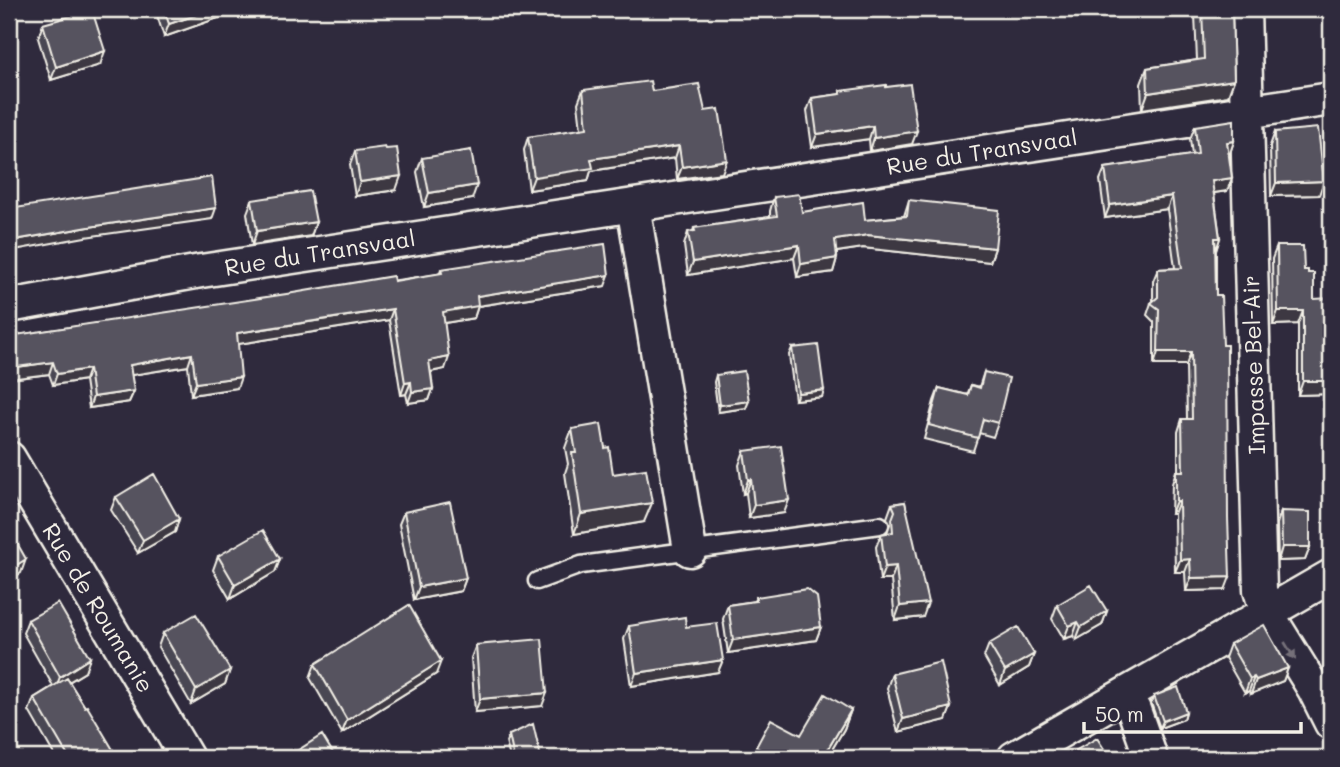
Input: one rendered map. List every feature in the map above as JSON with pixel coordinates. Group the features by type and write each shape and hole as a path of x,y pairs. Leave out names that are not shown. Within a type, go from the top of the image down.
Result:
{"street":[{"name":"Impasse Bel-Air","path":"1244,9 1260,590 1267,613 1322,685 1331,723"},
{"name":"Rue du Transvaal","path":"9,306 201,271 1331,99"},
{"path":"633,205 690,550"},
{"name":"Rue de Roumanie","path":"9,458 187,758"},
{"path":"1014,758 1331,576"},
{"path":"1125,695 1134,710 1152,758"}],"lane":[{"path":"537,581 581,565 880,525"}],"building":[{"path":"164,9 214,9 169,24"},
{"path":"1202,9 1232,9 1234,80 1148,93 1147,68 1204,59"},
{"path":"92,10 105,51 56,67 43,24"},
{"path":"650,81 652,91 699,84 705,111 719,109 727,160 682,167 679,146 591,159 593,168 534,177 528,137 587,128 583,90"},
{"path":"910,84 917,131 874,138 873,126 817,134 812,98 841,94 840,91"},
{"path":"1234,120 1234,141 1227,142 1232,178 1212,181 1220,238 1215,238 1216,295 1221,295 1223,345 1227,345 1230,577 1191,578 1190,559 1180,560 1176,471 1183,471 1182,419 1192,419 1191,352 1158,352 1159,309 1151,303 1158,297 1158,269 1182,268 1172,196 1110,205 1105,168 1198,154 1195,126"},
{"path":"1318,128 1324,181 1276,183 1275,132"},
{"path":"397,148 401,176 360,182 355,151"},
{"path":"471,150 477,185 429,193 422,158"},
{"path":"212,177 216,208 9,241 9,209"},
{"path":"310,191 316,222 257,231 252,200"},
{"path":"799,194 802,212 863,202 865,220 907,216 909,200 999,210 995,248 868,235 835,240 837,258 801,264 799,245 693,262 688,232 695,231 694,228 777,216 774,197"},
{"path":"605,244 609,275 477,296 478,306 443,312 449,357 429,361 433,389 412,392 411,382 405,383 393,309 237,333 241,377 196,383 192,354 130,365 134,391 93,397 89,369 57,374 53,362 9,368 9,336 393,276 394,281 442,273 441,269"},
{"path":"1277,246 1303,246 1304,270 1314,273 1314,299 1331,298 1331,381 1303,381 1303,311 1278,311"},
{"path":"818,345 824,390 798,393 792,348"},
{"path":"744,371 749,401 720,405 716,375"},
{"path":"984,372 1009,378 998,423 983,419 978,438 929,425 939,388 968,395 971,385 980,388"},
{"path":"601,424 605,448 609,447 613,474 646,469 652,503 581,514 572,453 576,453 572,429"},
{"path":"781,446 789,500 754,505 744,451"},
{"path":"154,474 179,519 143,540 116,497"},
{"path":"450,502 466,578 419,587 404,512"},
{"path":"905,502 928,603 900,606 896,566 885,567 881,534 893,532 892,519 895,511 892,504"},
{"path":"1281,511 1310,512 1310,547 1282,547"},
{"path":"9,529 26,559 9,570"},
{"path":"263,530 280,559 235,585 218,556"},
{"path":"1091,585 1107,611 1081,627 1078,622 1069,626 1057,605"},
{"path":"807,589 817,597 821,627 733,640 728,605 756,601 756,597"},
{"path":"58,603 90,658 60,677 28,620"},
{"path":"409,605 441,661 347,720 315,664"},
{"path":"196,614 230,670 196,690 163,633"},
{"path":"685,617 686,627 717,623 723,660 636,673 629,626"},
{"path":"1264,625 1288,668 1256,680 1254,677 1250,679 1230,644"},
{"path":"1018,627 1034,654 1005,671 989,644"},
{"path":"542,639 547,693 480,699 476,645"},
{"path":"941,662 951,707 903,719 892,674"},
{"path":"67,678 118,758 80,758 77,754 69,758 34,698"},
{"path":"1178,687 1186,712 1163,721 1154,696"},
{"path":"825,694 851,710 825,754 828,758 775,758 756,747 771,719 801,735"},
{"path":"533,724 541,758 514,758 509,735"},
{"path":"322,735 336,758 286,758"},
{"path":"1097,738 1110,758 1063,758"}]}
